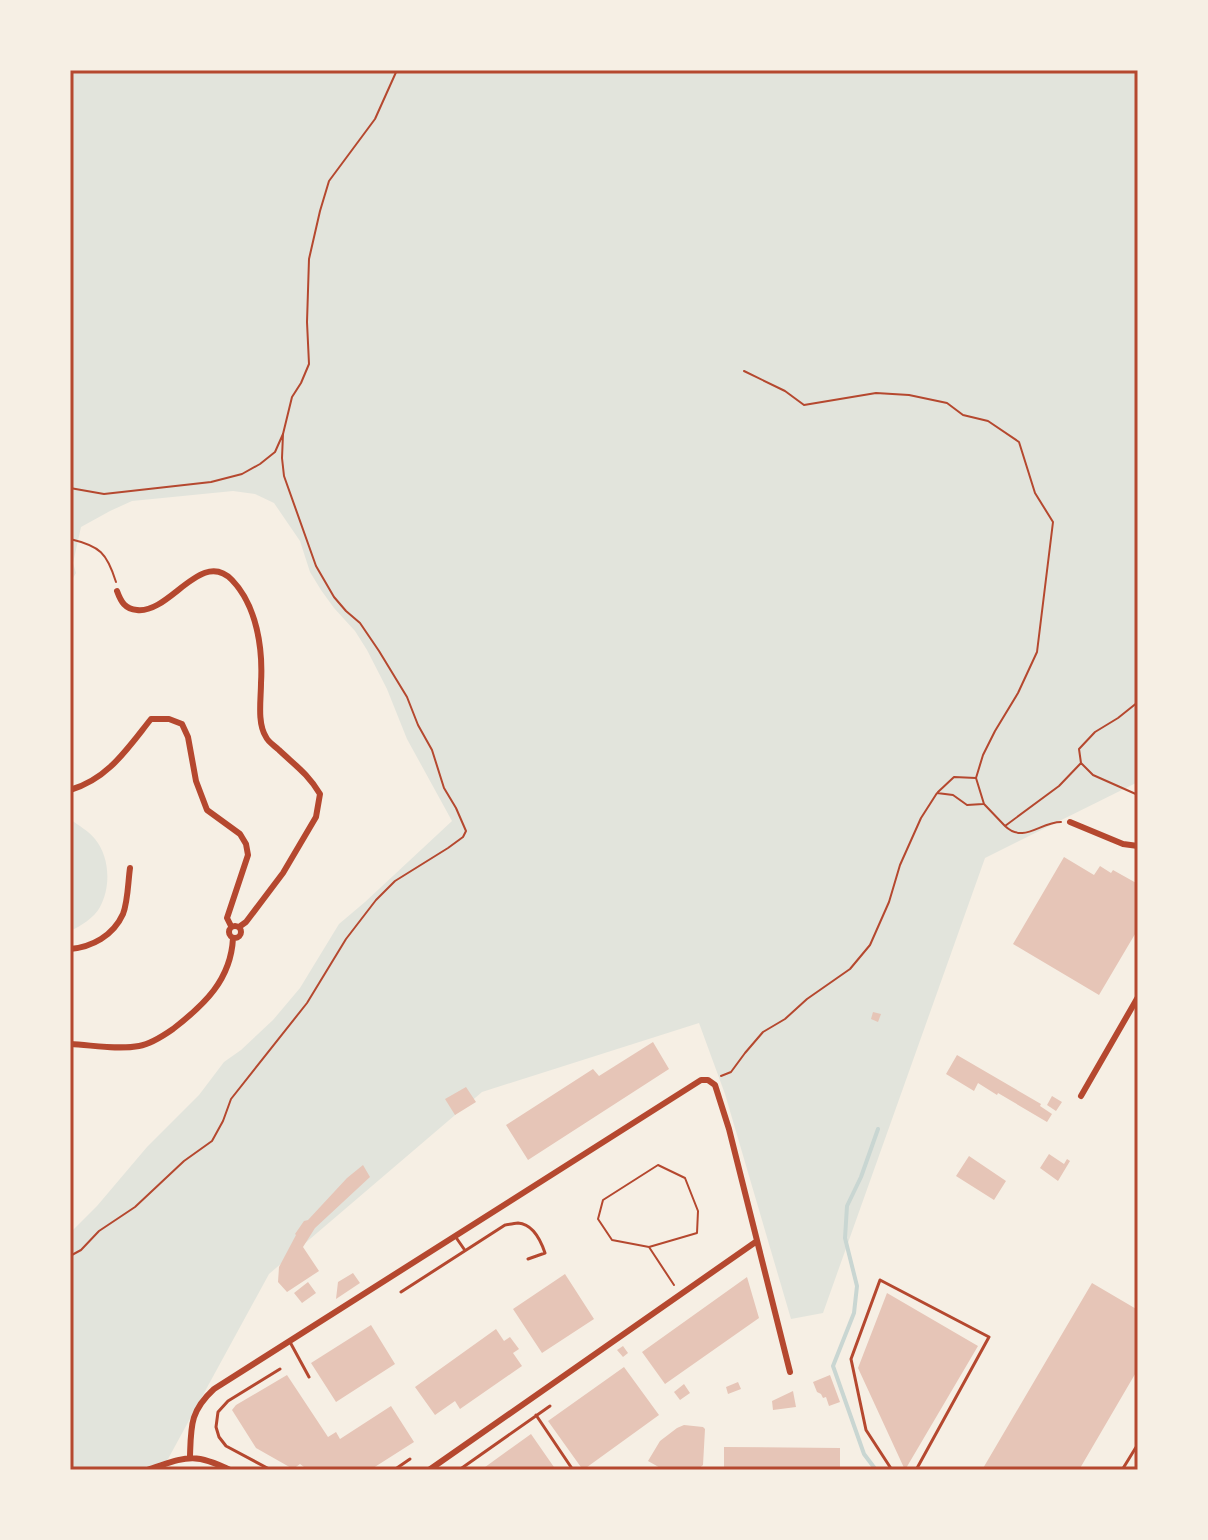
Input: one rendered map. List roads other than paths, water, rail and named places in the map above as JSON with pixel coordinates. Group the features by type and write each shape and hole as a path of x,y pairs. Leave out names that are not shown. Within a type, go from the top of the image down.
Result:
{"street":[{"path":"70,1044 143,1046 164,1035 205,1004 229,962 233,938 228,932 246,922 283,873 316,817 320,794 310,778 265,737 259,709 260,649 253,615 237,585 227,574 211,571 195,576 160,605 144,611 130,610 121,602 117,591"},
{"path":"70,790 98,778 151,719 169,719 182,724 188,737 196,781 207,810 240,834 246,844 248,855 227,918 235,926"},
{"path":"1070,822 1123,844 1138,846"},
{"path":"70,949 88,947 111,931 123,913 130,868"},
{"path":"1081,1096 1138,997"},
{"path":"190,1456 193,1417 214,1389 701,1080 715,1085 729,1129 790,1372"},
{"path":"429,1470 757,1241"},
{"path":"147,1470 190,1456 206,1459 230,1470"}],"lane":[{"path":"401,1292 505,1225 518,1223 530,1228 541,1242 545,1253 528,1259"},
{"path":"455,1236 465,1251"},
{"path":"892,1470 866,1430 851,1359 880,1280 989,1337 916,1470"},
{"path":"289,1341 309,1377"},
{"path":"271,1470 226,1446 216,1427 218,1412 228,1401 280,1369"},
{"path":"459,1470 550,1406"},
{"path":"536,1415 573,1470"},
{"path":"1122,1470 1138,1444"},
{"path":"394,1470 410,1459"}],"waterway":[{"path":"876,1470 864,1454 833,1366 854,1313 857,1286 845,1238 847,1206 878,1129"}]}
